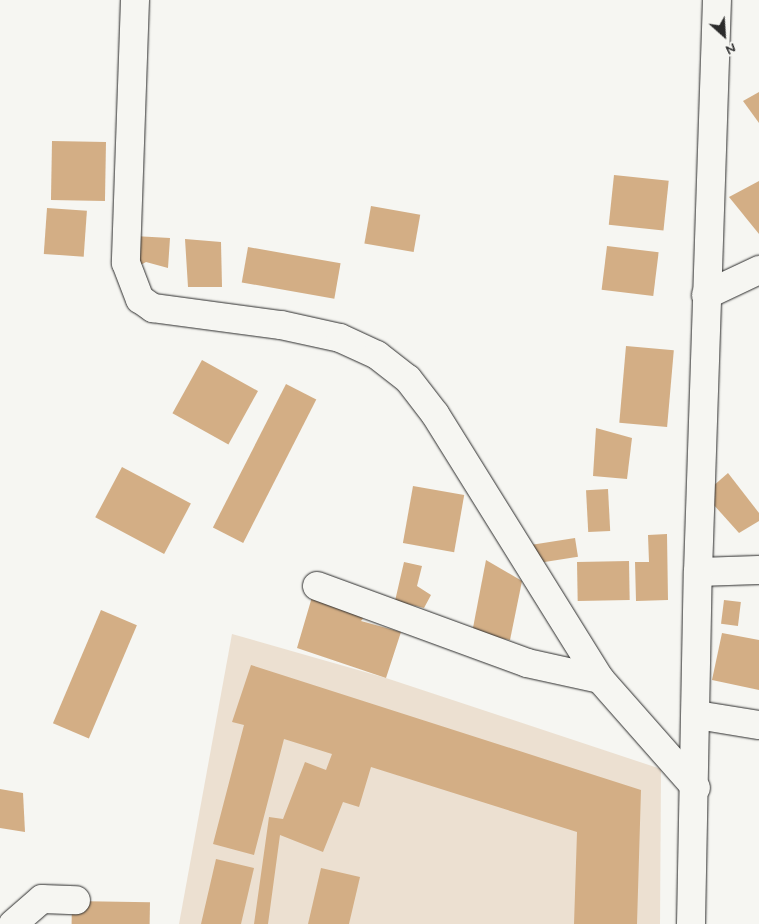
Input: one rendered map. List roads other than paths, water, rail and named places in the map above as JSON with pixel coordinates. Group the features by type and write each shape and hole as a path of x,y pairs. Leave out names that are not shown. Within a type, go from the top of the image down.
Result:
{"street":[{"path":"135,0 126,263 140,299 152,308 280,325 340,338 377,355 408,379 435,414 600,679 696,788"},
{"path":"691,924 698,715 698,572 717,0"},
{"path":"706,295 759,270"},
{"path":"698,572 759,570"},
{"path":"317,586 527,663 600,679"},
{"path":"698,715 759,725"},
{"path":"13,924 42,899 76,900"}]}
